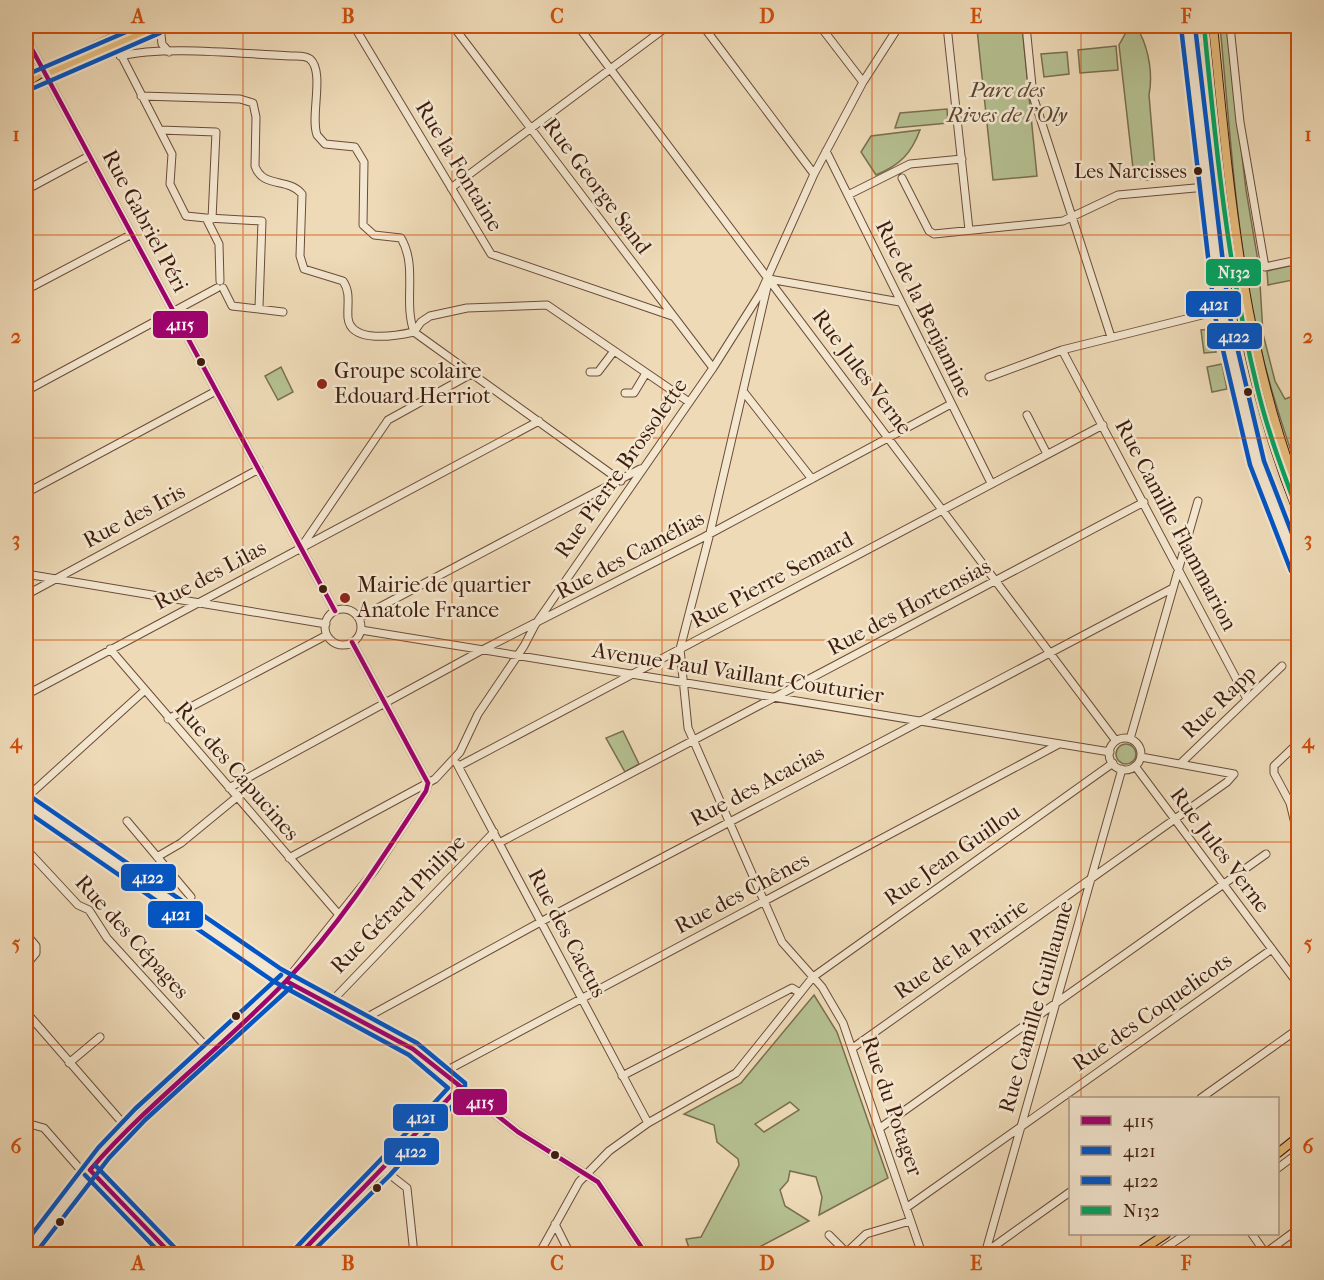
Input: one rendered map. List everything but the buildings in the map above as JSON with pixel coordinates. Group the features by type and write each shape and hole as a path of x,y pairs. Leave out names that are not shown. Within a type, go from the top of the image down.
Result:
{"main road":[{"path":"26,83 45,73 55,64 140,26"},
{"path":"45,73 58,71 158,26"},
{"path":"1204,26 1221,186 1238,307 1256,388 1299,512"},
{"path":"1212,26 1229,185 1246,306 1264,388 1299,490"},
{"path":"1279,1152 1299,1137"},
{"path":"1136,1254 1163,1235"}],"street":[{"path":"158,26 162,44 169,52"},
{"name":"Rue la Fontaine","path":"354,26 487,248 497,258 672,316"},
{"name":"Rue George Sand","path":"453,26 713,368"},
{"name":"Rue Jules Verne","path":"578,26 1116,741"},
{"path":"451,188 668,26"},
{"path":"703,26 814,174"},
{"path":"820,26 863,82"},
{"path":"901,26 928,26"},
{"name":"Rue Pierre Brossolette","path":"26,1254 88,1173 127,1128 286,981 374,871 426,791 428,783 453,760 478,714 518,655 535,625 713,368 769,279 826,151 863,82 901,26"},
{"path":"947,26 969,230"},
{"path":"1026,26 1033,96 1111,337"},
{"path":"1188,26 1222,310 1257,464 1299,568"},
{"path":"1230,26 1240,122 1265,267 1299,260"},
{"name":"Rue Gabriel Péri","path":"26,38 335,611"},
{"path":"116,45 172,154 170,184 186,216 262,221 259,307"},
{"path":"120,56 134,52 169,52 291,56 307,57 311,60 316,74 315,129 317,135 325,144 355,147 364,162 363,225 374,235 401,238 410,253 409,318 414,332 630,487"},
{"path":"141,96 240,99 253,103 256,117 255,166 257,172 269,182 291,185 302,194 300,256 304,269 343,281 348,288 348,318 350,326 355,331 395,336 414,332 421,322 430,316 467,308 547,305 689,402"},
{"path":"160,130 216,132 209,218 219,244 220,286 232,306 259,307 283,312"},
{"name":"Rue de la Benjamine","path":"826,151 991,483"},
{"path":"26,190 89,156"},
{"path":"848,195 910,164 962,159"},
{"path":"902,178 929,231 934,234 1063,221 1118,195 1206,187"},
{"path":"26,290 132,234"},
{"path":"769,279 900,302"},
{"name":"Rue du Potager","path":"769,279 710,533 680,649 688,729 782,942 813,977 833,1005 854,1047 922,1254"},
{"path":"26,391 220,286"},
{"path":"989,377 1062,350 1222,310"},
{"path":"747,314 754,313 760,319"},
{"name":"Rue Camille Flammarion","path":"1062,350 1247,699"},
{"path":"591,372 598,372 614,351"},
{"path":"625,393 634,393 646,372"},
{"path":"301,548 388,420 473,374"},
{"path":"26,493 216,391"},
{"path":"743,391 812,479"},
{"name":"Rue des Camélias","path":"229,788 386,705 484,649 535,625 951,405"},
{"path":"1027,415 1047,454"},
{"name":"Rue des Lilas","path":"26,694 539,421"},
{"name":"Rue Pierre Semard","path":"459,766 1103,425"},
{"path":"359,618 642,468"},
{"name":"Rue des Iris","path":"26,595 259,469"},
{"path":"1130,739 1198,501"},
{"name":"Rue des Hortensias","path":"499,843 1144,502"},
{"path":"312,529 317,539"},
{"path":"26,574 326,624"},
{"name":"Rue des Acacias","path":"362,1020 541,921 1173,588"},
{"path":"547,608 554,613 571,606"},
{"path":"335,611 351,611 359,618 361,630 352,642 341,645 327,635 326,624 335,611"},
{"name":"Avenue Paul Vaillant-Couturier","path":"361,630 1110,752"},
{"path":"168,719 327,635"},
{"path":"289,858 428,783 352,642"},
{"name":"Rue des Capucines","path":"110,649 168,719 340,915"},
{"name":"Rue Rapp","path":"1181,763 1282,666"},
{"path":"144,691 26,800 286,981 413,1049 518,1132 598,1182 646,1254"},
{"path":"1130,739 1140,748 1141,757 1135,766 1122,769 1113,764 1110,752 1116,741 1130,739"},
{"path":"1299,743 1278,761 1274,773 1290,803 1299,836"},
{"name":"Rue des Chênes","path":"442,1073 1060,744"},
{"path":"1141,757 1181,763"},
{"name":"Rue des Cactus","path":"453,760 459,766 648,1123"},
{"name":"Rue de la Prairie","path":"854,1047 1227,782 1234,774 1181,763"},
{"name":"Rue Jean Guillou","path":"539,1254 579,1182 609,1151 648,1123 736,1073 813,977 1113,764"},
{"name":"Rue Jules Verne","path":"1135,766 1299,984"},
{"name":"Rue Camille Guillaume","path":"985,1253 1122,769"},
{"path":"157,857 181,843 237,797"},
{"path":"127,821 191,897"},
{"name":"Rue Gérard Philipe","path":"330,1003 494,832"},
{"name":"Rue des Cépages","path":"26,849 78,905 89,910 102,926 107,938 210,1051"},
{"path":"880,1128 1266,854"},
{"path":"26,934 36,946 36,953 26,965"},
{"name":"Rue des Coquelicots","path":"906,1208 1272,949"},
{"path":"622,1076 792,988 800,993"},
{"path":"26,1014 127,1128"},
{"path":"1202,1097 1299,1029"},
{"path":"69,1063 100,1037"},
{"path":"300,1254 363,1188 384,1170 459,1087"},
{"path":"26,1123 44,1128 171,1254"},
{"path":"1279,1167 1299,1153"},
{"path":"384,1170 407,1188 414,1254"},
{"path":"985,1253 1069,1193"},
{"path":"829,1235 847,1254 866,1234 910,1221"},
{"path":"555,1224 570,1254"},
{"path":"1253,1235 1265,1254 1299,1229"},
{"path":"1156,1254 1183,1235"}],"green space":[{"name":"Parc des Rives de l'Oly","path":"1022,26 1037,176 993,180 977,29"},
{"path":"1220,26 1227,26 1246,190 1259,267 1263,334 1275,381 1285,399 1298,394 1298,472 1272,392 1252,310 1237,204"},
{"path":"1128,29 1140,33 1149,63 1151,79 1149,95 1156,178 1147,180 1134,177 1119,45"},
{"path":"1116,46 1118,70 1080,73 1078,50"},
{"path":"1067,52 1069,74 1044,77 1041,54"},
{"path":"947,109 948,123 895,128 900,113"},
{"path":"920,130 913,146 904,158 876,175 861,152 871,136"},
{"path":"1298,264 1298,279 1268,285 1267,271"},
{"path":"1212,329 1216,352 1204,353 1201,330"},
{"path":"1222,364 1227,389 1212,392 1207,367"},
{"path":"281,367 293,392 278,400 265,376"},
{"path":"623,731 639,764 625,772 606,738"},
{"path":"1122,744 1130,744 1136,750 1136,758 1130,764 1122,764 1116,758 1116,750"},
{"path":"814,995 837,1032 888,1178 819,1215 822,1197 816,1177 790,1171 788,1181 780,1190 785,1206 809,1221 746,1254 685,1254 690,1251 686,1239 701,1237 739,1165 738,1159 717,1142 714,1125 684,1114 741,1083","holes":["790,1102 799,1110 764,1132 755,1124"]}],"transit line":[{"name":"4122","path":"26,75 140,26"},
{"name":"4122","path":"1195,26 1229,313 1264,461 1298,549"},
{"name":"N132","path":"1204,26 1218,164 1239,301 1262,406 1298,512"},
{"name":"4121","path":"1181,27 1215,316 1250,465 1291,571"},
{"name":"4121","path":"29,90 160,33"},
{"name":"4115","path":"26,38 335,611"},
{"name":"4115","path":"352,642 428,783"},
{"name":"4115","path":"171,1254 90,1170 137,1121 262,1005 306,959 343,913 394,841 426,791 428,783"},
{"name":"4122","path":"30,796 281,969 417,1043 465,1083 465,1092 390,1175 310,1254"},
{"name":"4121","path":"26,811 273,981 409,1055 448,1088 295,1249"},
{"name":"4122","path":"26,1242 98,1148 135,1109 281,975"},
{"name":"4115","path":"286,981 413,1049 518,1132 598,1182 646,1254"},
{"name":"4121","path":"35,1254 109,1158 145,1120 291,987"},
{"name":"4115","path":"300,1254 459,1087"},
{"name":"4122","path":"95,1165 176,1249"},
{"name":"4121","path":"85,1175 161,1254"}],"place":[{"name":"Les Narcisses","path":"1198,171"},
{"name":"Groupe scolaire Edouard Herriot","path":"322,384"},
{"name":"Mairie de quartier Anatole France","path":"345,598"}]}
